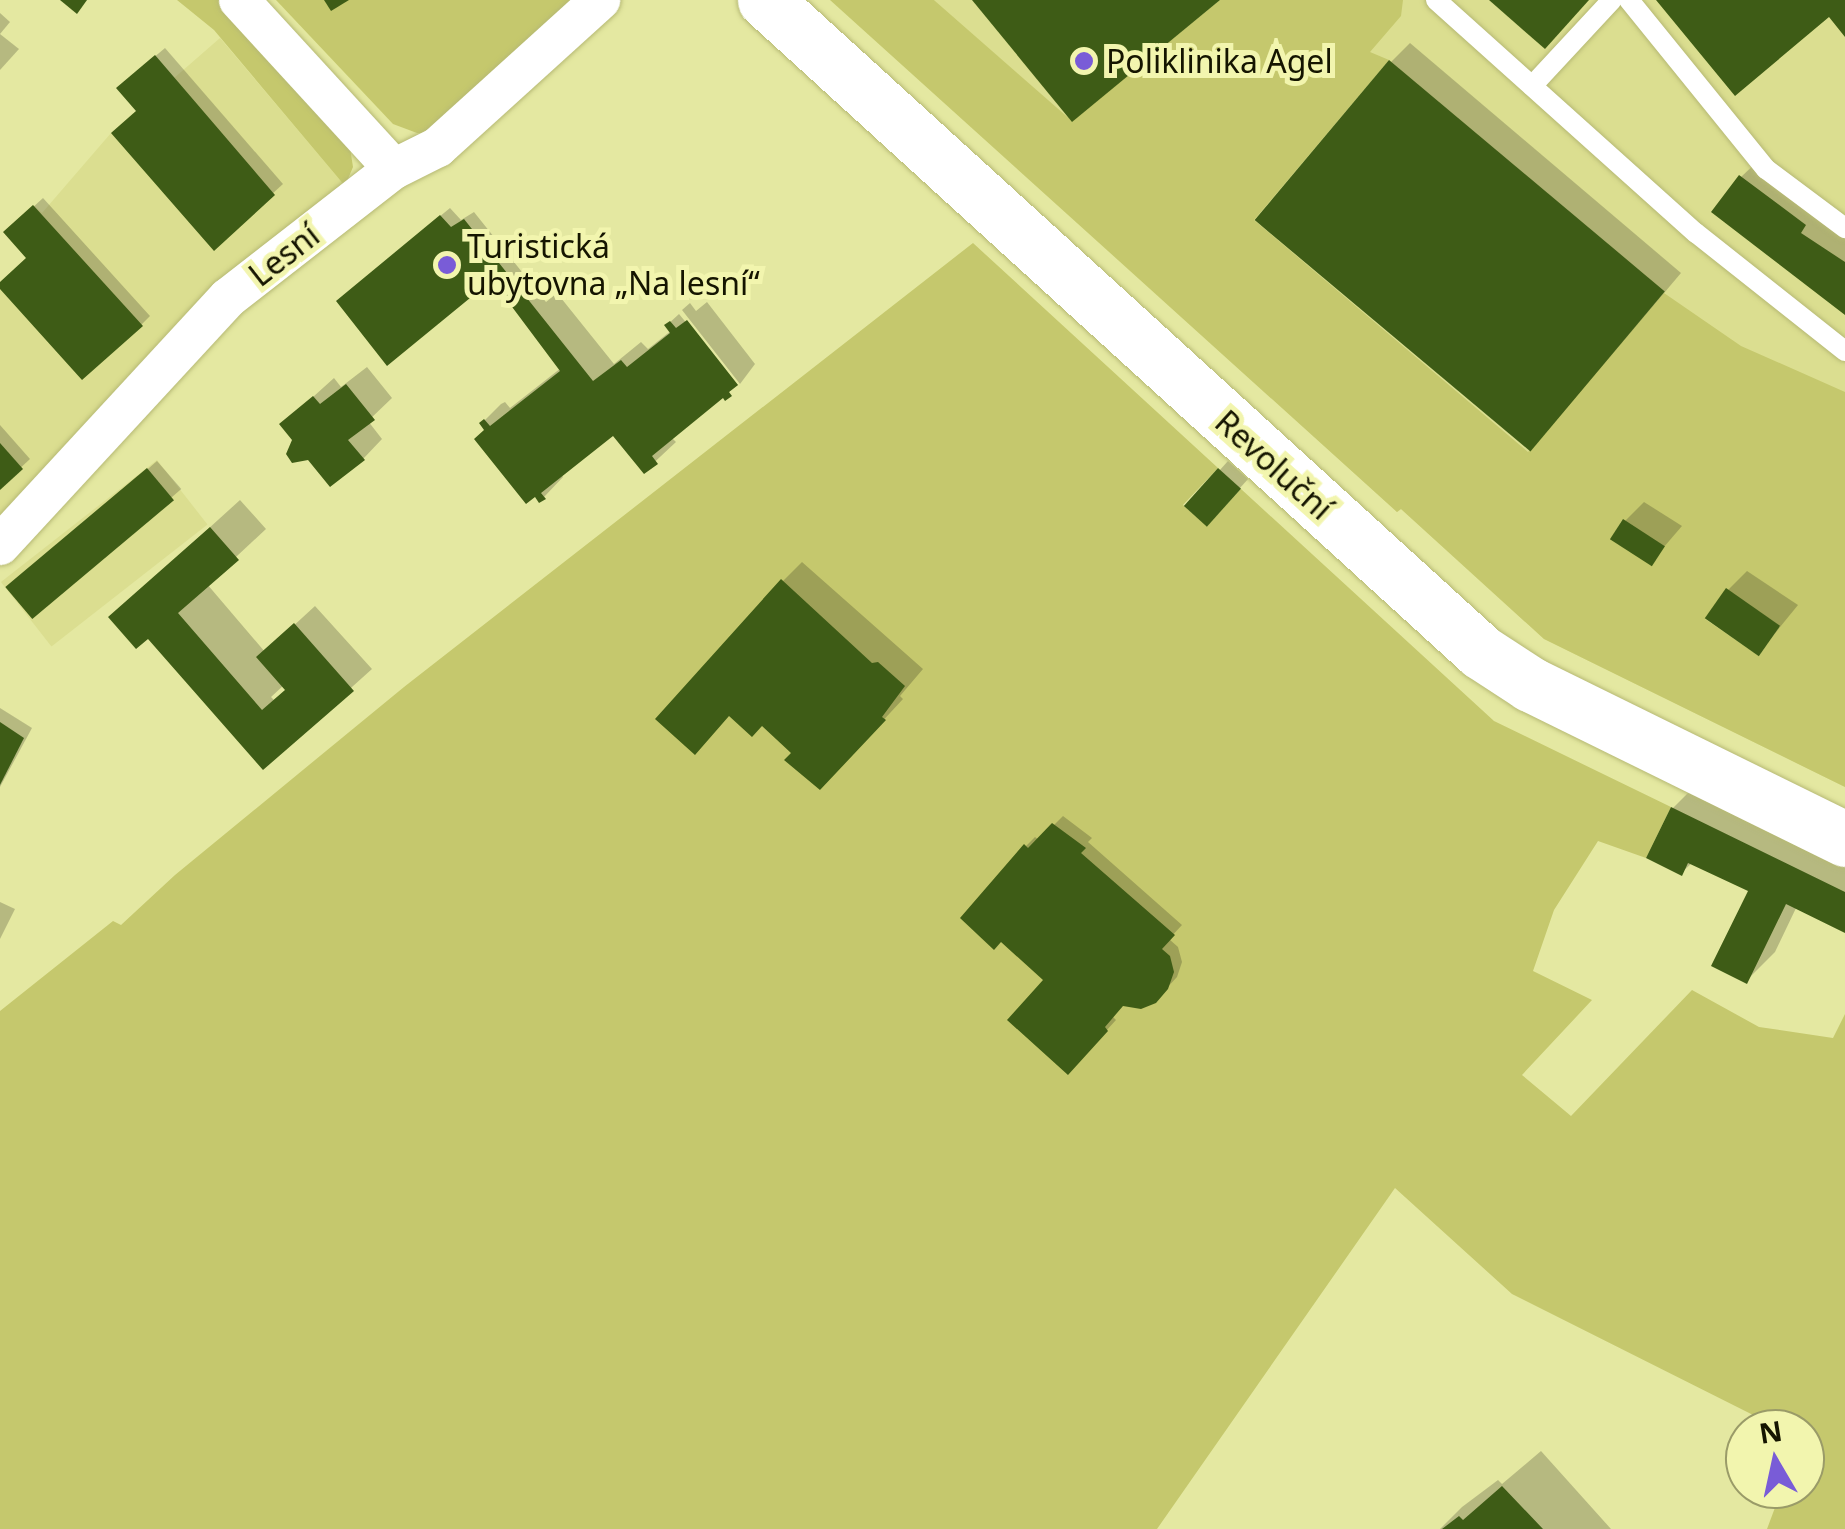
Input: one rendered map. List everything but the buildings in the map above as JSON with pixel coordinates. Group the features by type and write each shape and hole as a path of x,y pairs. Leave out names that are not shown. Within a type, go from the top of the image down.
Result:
{"main road":[{"name":"Revoluční","path":"765,0 1481,652 1530,684 1845,839"}],"street":[{"path":"240,0 394,170"},
{"name":"Lesní","path":"0,545 228,298 394,170 438,147 600,0"}],"lane":[{"path":"1436,0 1696,233 1845,351"},
{"path":"1532,86 1612,0"},
{"path":"1629,0 1766,169 1845,228"}],"shaded area":[{"path":"177,0 220,0 348,135 353,167 345,186 214,30"},
{"path":"276,0 579,0 424,133 417,133 393,124"},
{"path":"830,0 934,0 1072,121 1220,0 1403,0 1401,16 1370,52 1389,60 1254,220 1528,452 1664,293 1741,346 1845,392 1845,787 1544,639 1401,509 1397,512","holes":["1622,520 1664,546 1652,565 1611,539","1726,589 1780,626 1759,656 1705,619"]},
{"path":"934,0 1845,0 1845,787 1544,639 1401,509 1397,512 1025,173 1071,121"},
{"path":"220,38 345,186 0,517 0,282 26,258 3,232 33,205 42,213 111,133"},
{"path":"973,243 1218,468 1183,505 1207,526 1241,489 1494,721 1671,807 1646,858 1598,841 1554,910 1533,971 1592,1000 1522,1075 1571,1116 1692,990 1759,1027 1833,1038 1845,1014 1845,1529 1767,1529 1774,1509 1825,1509 1825,1409 1741,1409 1512,1294 1395,1188 1157,1529 0,1529 0,1011 113,921 121,925 175,875 404,687"},
{"path":"157,460 207,525 51,647 1,582"}],"place":[{"name":"Poliklinika Agel","path":"1084,61"},
{"name":"Turistická ubytovna „Na lesní“","path":"447,265"}]}
